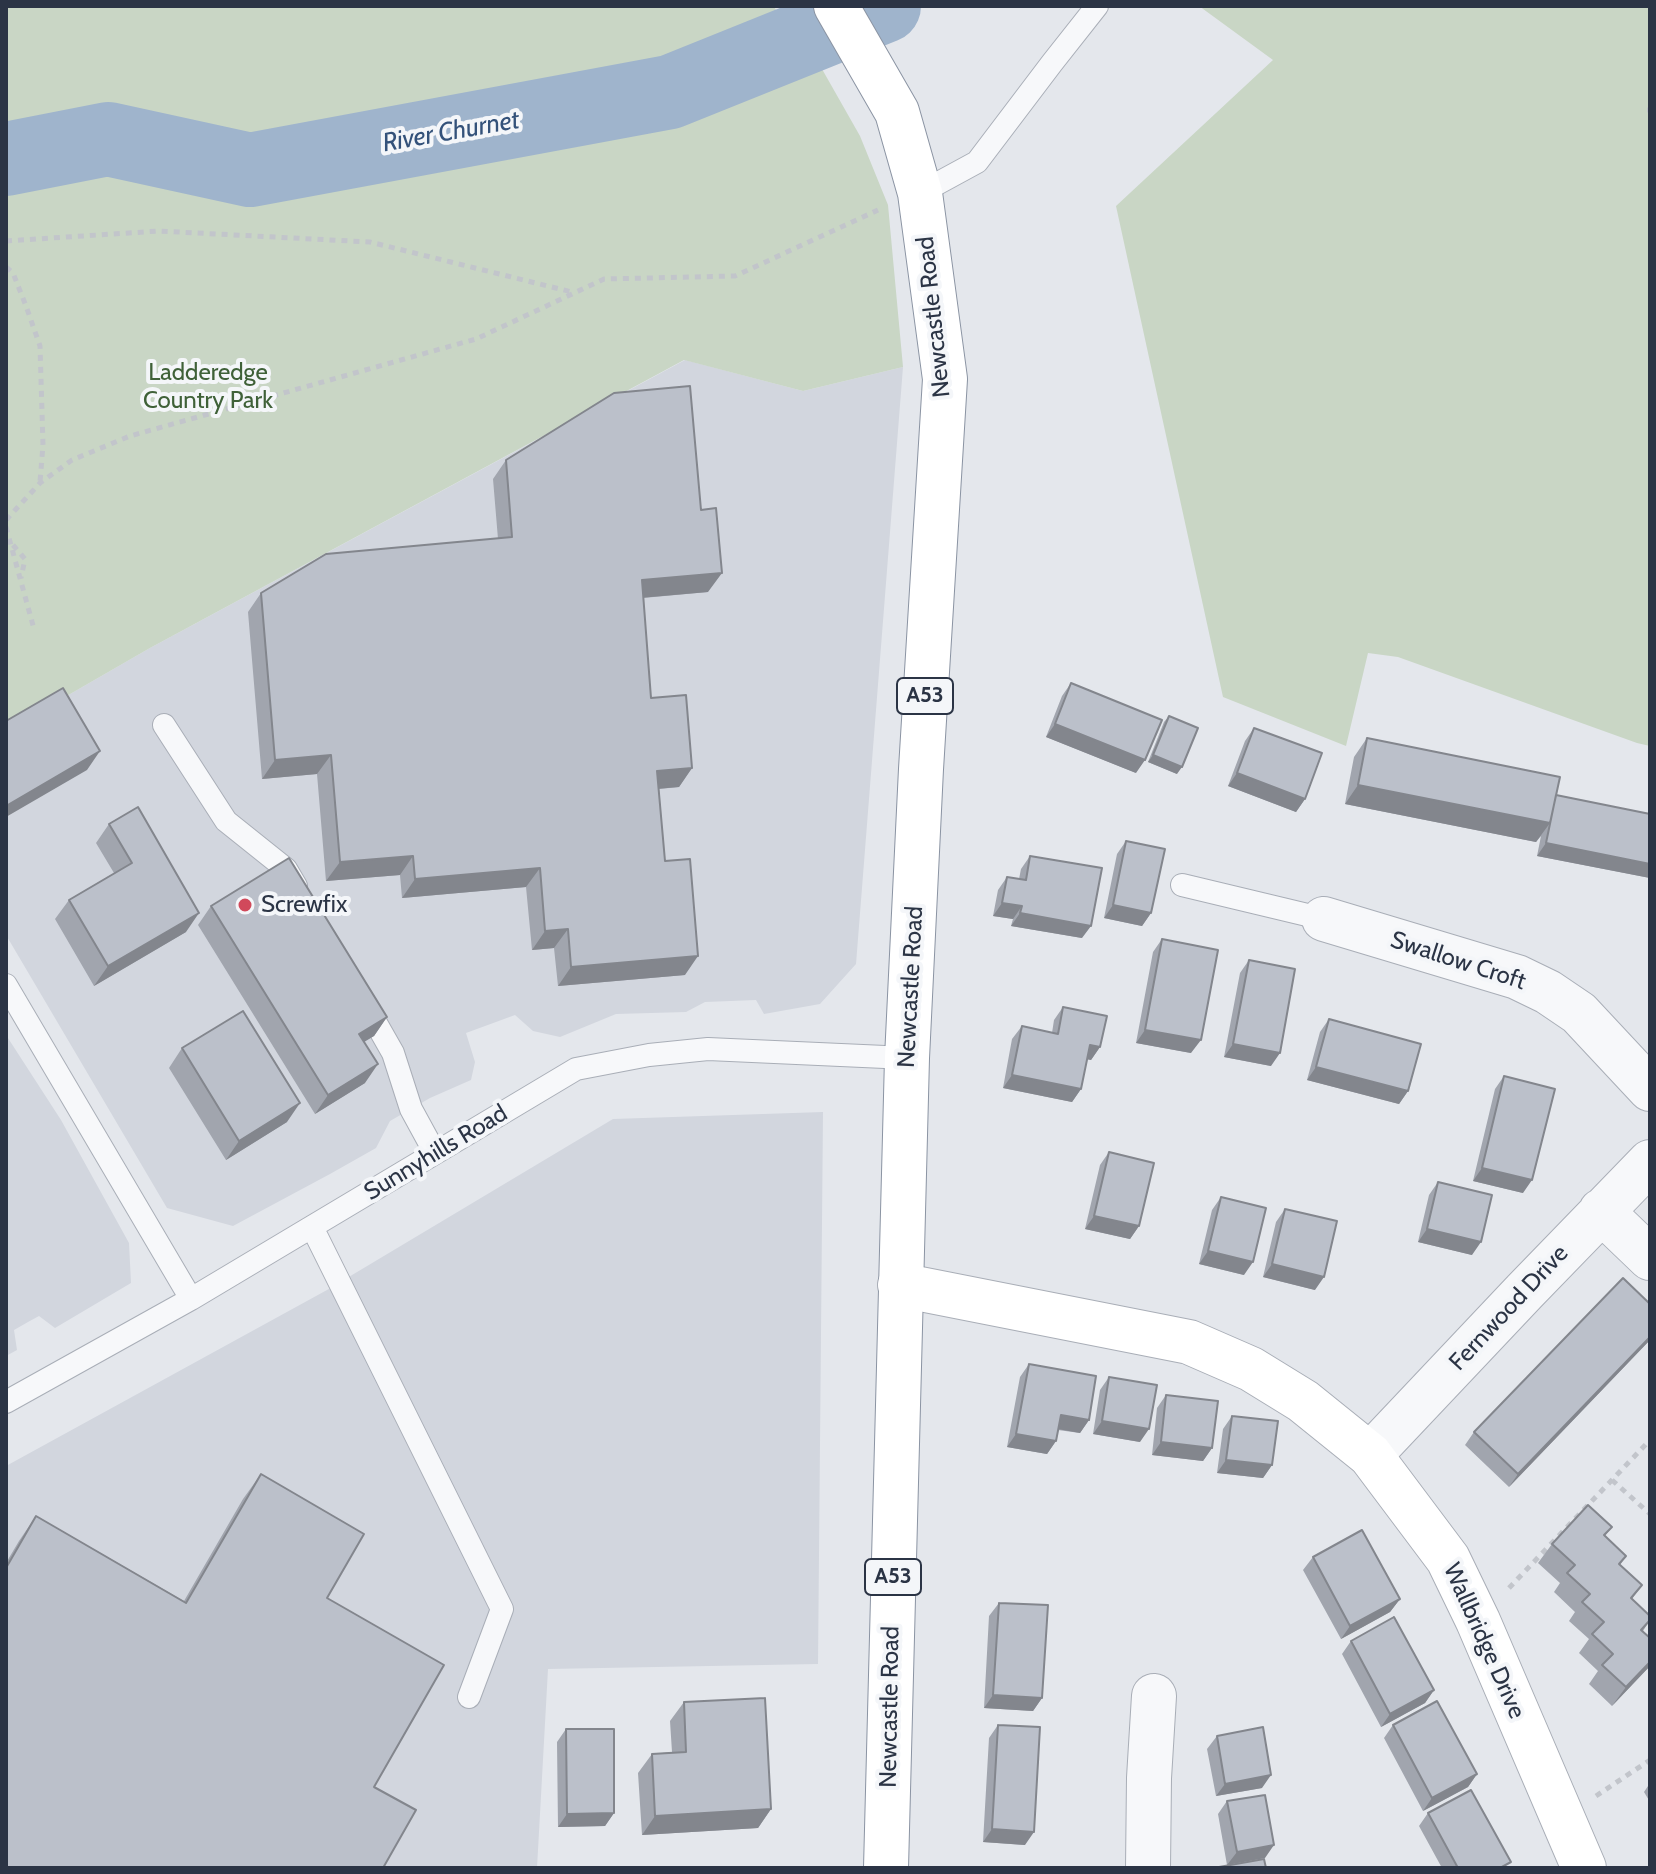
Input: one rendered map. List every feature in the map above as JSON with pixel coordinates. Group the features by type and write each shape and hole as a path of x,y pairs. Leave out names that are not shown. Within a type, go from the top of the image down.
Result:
{"main road":[{"name":"Newcastle Road","path":"836,6 897,112 920,193 945,379 907,1058 886,1868"},
{"name":"Wallbridge Drive","path":"900,1285 1189,1342 1251,1369 1303,1401 1370,1455 1448,1559 1478,1621 1584,1868"}],"street":[{"name":"Swallow Croft","path":"1324,919 1517,977 1548,992 1579,1013 1650,1089"},
{"name":"Fernwood Drive","path":"1370,1455 1650,1162"},
{"path":"1601,1211 1650,1258"},
{"path":"1148,1868 1154,1696"}],"lane":[{"path":"920,193 977,162 1097,6"},
{"path":"164,725 226,821 286,869 309,909"},
{"path":"1182,885 1324,919"},
{"path":"6,985 191,1299"},
{"path":"355,987 393,1053 411,1109 435,1153"},
{"name":"Sunnyhills Road","path":"6,1402 191,1299 576,1069 649,1055 708,1049 907,1058"},
{"path":"312,1227 502,1609 469,1697"}],"path":[{"path":"6,520 40,483 72,460 130,436 476,339 604,279 735,276 920,193"},
{"path":"6,241 159,231 370,242 573,293"},
{"path":"6,267 13,273 40,346 43,445 40,483"},
{"path":"6,527 34,629"},
{"path":"1478,1621 1650,1440"},
{"path":"1612,1480 1650,1514"},
{"path":"1562,1818 1650,1760"}],"shaded area":[{"path":"685,360 803,391 903,367 856,964 820,1004 764,1014 756,1000 705,1002 686,1012 616,1014 560,1037 533,1031 515,1015 466,1033 475,1062 471,1080 430,1098 390,1121 376,1148 330,1174 233,1226 167,1208 6,935 6,731 150,648"},
{"path":"6,1035 61,1120 129,1243 131,1283 55,1328 39,1316 14,1330 17,1350 6,1356"},
{"path":"823,1112 818,1664 548,1669 537,1868 6,1868 6,1466 327,1290 613,1119"}],"green space":[{"name":"Ladderedge Country Park","path":"6,6 773,6 818,62 860,136 888,205 903,367 803,391 684,360 150,648 6,731"},
{"path":"1199,6 1650,6 1650,746 1398,657 1368,653 1346,746 1223,697 1116,206 1273,60"}],"building":[{"path":"690,386 701,510 716,508 722,573 642,580 651,698 686,695 692,768 657,771 665,861 690,859 698,956 571,967 568,929 545,931 540,868 415,879 413,856 340,862 331,755 275,760 261,593 326,554 512,537 506,460 614,393"},
{"path":"1071,683 1162,720 1145,760 1055,724"},
{"path":"63,688 100,751 6,806 6,721"},
{"path":"1169,716 1198,728 1182,767 1153,755"},
{"path":"1254,728 1322,753 1305,799 1237,773"},
{"path":"1367,738 1560,777 1550,823 1358,785"},
{"path":"1556,795 1650,814 1650,864 1546,843"},
{"path":"138,807 199,913 108,966 69,900 132,863 109,824"},
{"path":"1126,841 1165,849 1151,913 1113,905"},
{"path":"1030,856 1102,868 1091,926 1020,913 1022,906 1002,903 1007,877 1026,880"},
{"path":"289,858 387,1017 359,1034 378,1064 328,1095 211,906"},
{"path":"1162,939 1218,950 1201,1040 1145,1030"},
{"path":"1249,960 1295,969 1280,1053 1233,1044"},
{"path":"1063,1007 1107,1016 1100,1047 1090,1045 1081,1089 1012,1075 1022,1026 1058,1034"},
{"path":"243,1011 300,1103 239,1141 182,1048"},
{"path":"1329,1019 1421,1044 1408,1091 1316,1067"},
{"path":"1504,1076 1555,1089 1532,1180 1482,1168"},
{"path":"1109,1152 1154,1163 1139,1226 1094,1216"},
{"path":"1438,1182 1492,1195 1481,1242 1427,1229"},
{"path":"1221,1197 1266,1208 1253,1262 1208,1251"},
{"path":"1285,1209 1337,1221 1324,1277 1272,1264"},
{"path":"1623,1278 1650,1304 1650,1337 1518,1474 1474,1432"},
{"path":"1029,1364 1096,1376 1089,1420 1061,1415 1056,1441 1016,1434"},
{"path":"1109,1377 1157,1385 1149,1429 1102,1421"},
{"path":"1166,1395 1218,1401 1212,1448 1161,1442"},
{"path":"1232,1416 1278,1421 1272,1465 1226,1460"},
{"path":"261,1474 364,1534 327,1598 444,1665 374,1787 416,1810 383,1868 6,1868 6,1568 36,1516 186,1603"},
{"path":"1588,1505 1612,1527 1604,1535 1626,1556 1619,1564 1642,1585 1631,1598 1650,1616 1641,1630 1650,1638 1650,1662 1626,1687 1602,1665 1613,1654 1592,1634 1604,1622 1582,1602 1590,1594 1567,1573 1575,1565 1552,1544"},
{"path":"1362,1530 1400,1599 1350,1626 1313,1557"},
{"path":"999,1603 1048,1605 1042,1698 993,1695"},
{"path":"1394,1617 1434,1690 1390,1714 1351,1641"},
{"path":"765,1698 771,1809 655,1816 652,1754 686,1752 684,1702"},
{"path":"1437,1701 1477,1774 1432,1798 1393,1725"},
{"path":"998,1725 1040,1727 1034,1832 992,1829"},
{"path":"1263,1727 1271,1775 1225,1784 1217,1736"},
{"path":"566,1729 614,1729 614,1813 567,1814"},
{"path":"1471,1790 1511,1862 1500,1868 1458,1868 1428,1813"},
{"path":"1265,1795 1274,1845 1237,1852 1227,1801"},
{"path":"1264,1859 1266,1868 1219,1867"}],"waterway":[{"name":"River Churnet","path":"6,159 108,139 250,170 670,92 884,6"}],"place":[{"name":"Screwfix","path":"245,905"}]}
